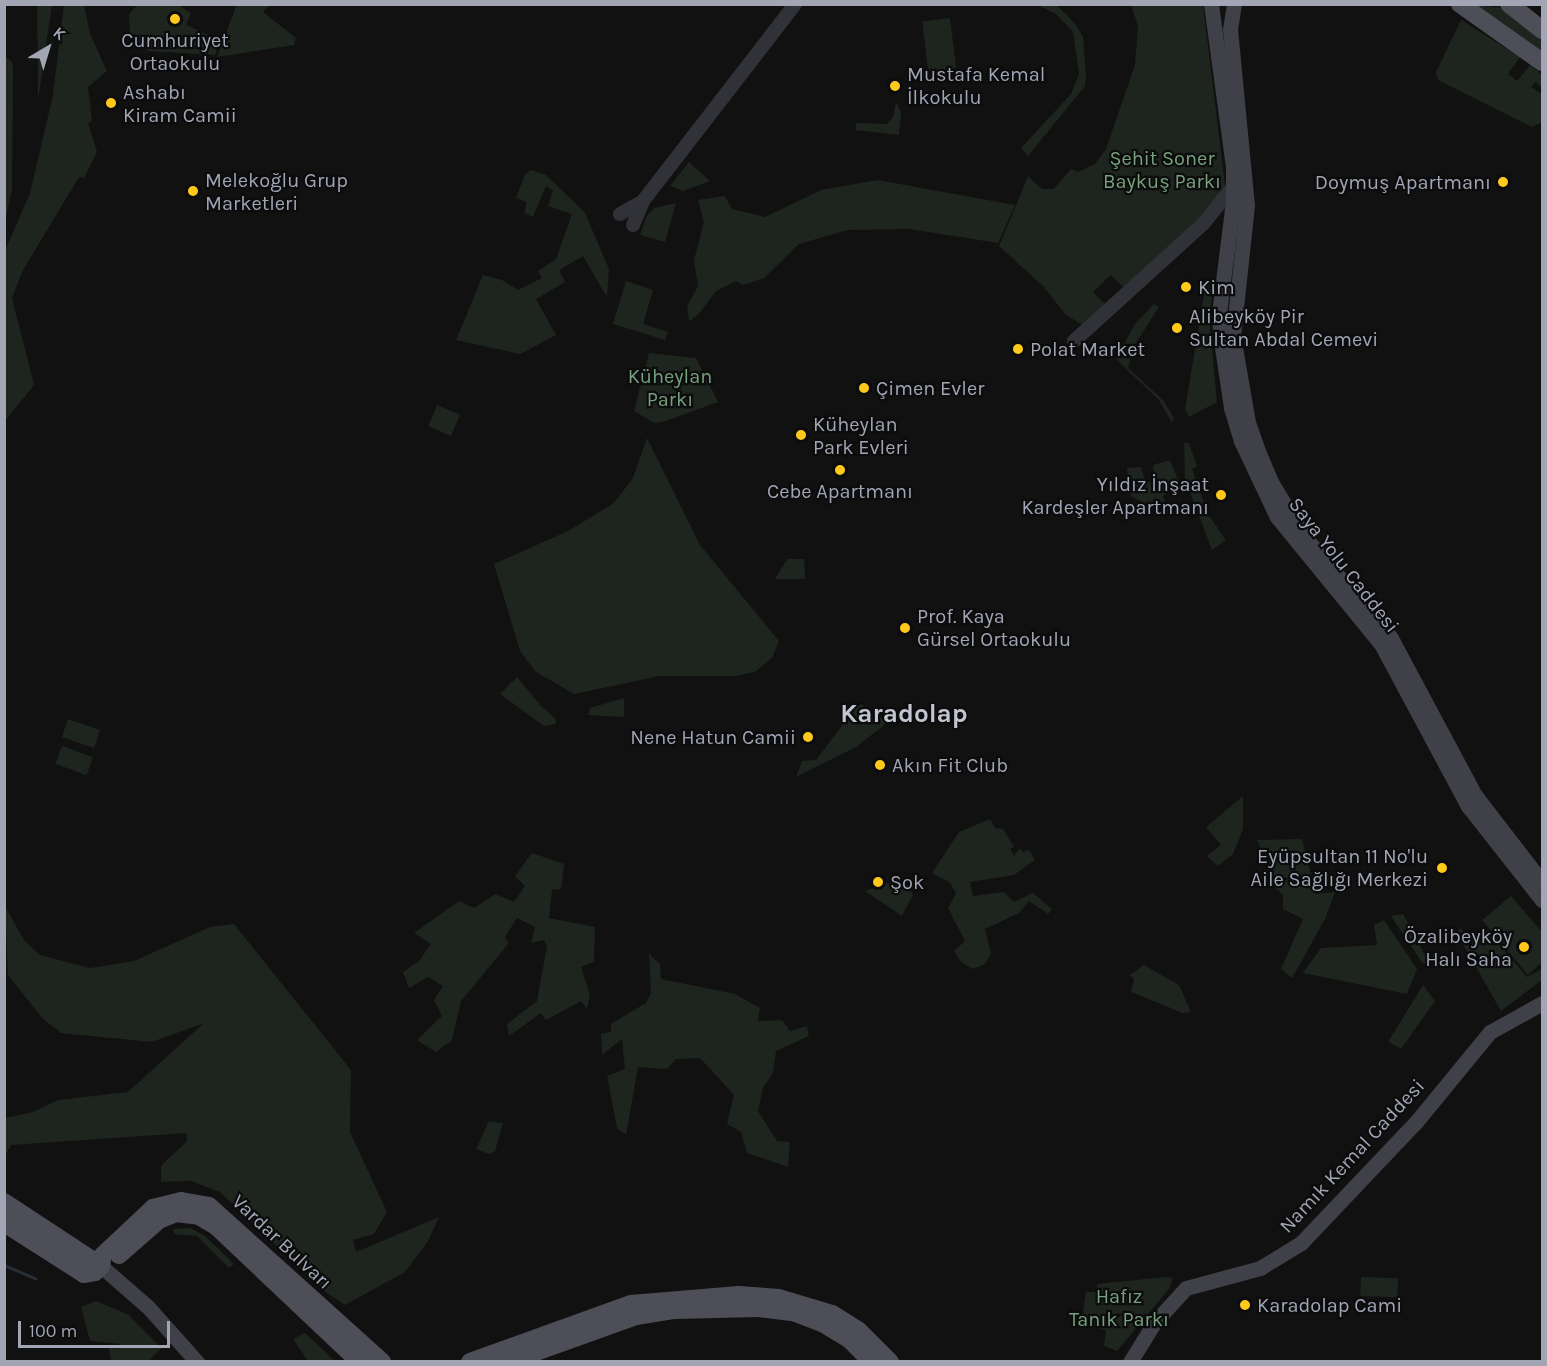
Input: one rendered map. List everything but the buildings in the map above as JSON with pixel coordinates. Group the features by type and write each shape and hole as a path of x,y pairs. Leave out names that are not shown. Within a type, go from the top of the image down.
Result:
{"main road":[{"name":"Saya Yolu Caddesi","path":"1211,4 1233,186 1219,314 1237,404 1289,512 1386,641 1475,795 1542,882"},
{"path":"1225,4 1230,29"},
{"name":"Saya Yolu Caddesi","path":"1234,4 1230,29 1247,176 1233,336 1237,404"},
{"path":"1460,4 1542,62"},
{"path":"1509,4 1542,30"},
{"path":"1231,218 1239,222 1243,240"},
{"name":"Saya Yolu Caddesi","path":"1386,641 1468,806 1542,900"},
{"path":"1518,1015 1542,995"},
{"name":"Namık Kemal Caddesi","path":"1130,1360 1154,1323 1186,1288 1260,1268 1301,1243 1416,1122 1490,1032 1542,1004"},
{"name":"Vardar Bulvarı","path":"360,1362 217,1227 199,1216 176,1213 159,1220 112,1262 101,1266 102,1255 153,1208 181,1201 209,1206 229,1220 382,1362"},
{"path":"4,1202 46,1239"},
{"path":"4,1223 46,1239 101,1266 148,1307 197,1362"},
{"path":"471,1362 620,1307 762,1296 832,1314 859,1331 890,1362"},
{"path":"508,1362 551,1353 612,1322 677,1304 758,1308 796,1314 836,1330 872,1362"}],"street":[{"path":"633,225 643,201 795,4"},
{"path":"1074,341 1203,224 1233,186"},
{"path":"620,214 643,201"},
{"path":"1203,224 1231,218"}],"green space":[{"path":"64,4 84,5 90,34 107,71 88,87 92,121 88,123 97,152 84,178 79,177 23,270 12,298 34,385 5,421 5,251 30,193 53,95"},
{"path":"237,4 269,5 263,12 296,38 294,45 217,57"},
{"path":"37,5 52,5 38,100 38,68"},
{"name":"Cumhuriyet Ortaokulu","path":"137,5 178,5 191,13 186,25 220,40 215,55 148,51 130,36 129,14"},
{"path":"1037,5 1057,5 1076,25 1083,37 1086,76 1085,86 1028,156 1021,148 1071,94 1079,74 1073,32 1056,14"},
{"name":"Şehit Soner Baykuş Parkı","path":"1131,5 1203,5 1226,193 1125,289 1111,275 1093,292 1107,306 1083,325 1066,315 1043,286 999,246 1028,176 1042,189 1054,189 1071,169 1078,172 1095,164 1106,149 1135,65 1138,26"},
{"path":"1476,5 1503,8 1542,37 1542,53"},
{"path":"950,18 956,68 928,71 922,21"},
{"path":"1461,20 1520,57 1508,74 1517,81 1530,65 1542,75 1542,87 1535,82 1531,87 1542,94 1542,122 1532,127 1438,80 1436,72"},
{"path":"5,56 12,62 13,71 12,189 5,222"},
{"path":"896,102 901,112 899,135 856,130 856,123 887,124 893,117"},
{"path":"689,162 710,181 683,191 670,186"},
{"path":"531,170 546,175 585,213 609,269 607,297 583,256 559,270 565,282 536,299 556,335 520,354 456,340 483,275 502,280 518,290 542,278 538,271 556,259 572,214 548,206 553,190 546,186 533,217 524,213 527,202 516,198 525,174"},
{"path":"878,180 1015,205 998,243 909,229 848,230 799,244 764,278 743,285 736,281 716,291 698,315 689,321 687,306 698,286 694,260 704,222 698,200 725,196 732,209 765,217 821,190"},
{"path":"676,203 665,242 640,235 647,215 655,208"},
{"path":"626,281 653,290 643,324 668,332 665,340 613,324"},
{"path":"1205,289 1212,291 1210,329 1217,402 1189,417 1185,409"},
{"path":"1154,304 1159,307 1134,346 1128,368 1163,400 1174,418 1172,423 1159,400 1116,359 1135,324"},
{"name":"Küheylan Parkı","path":"649,353 696,358 718,402 663,422 654,423 634,411"},
{"path":"437,405 460,415 451,436 428,426"},
{"path":"647,438 700,545 779,641 772,658 755,672 735,676 660,676 574,694 536,672 520,651 494,564 568,531 614,503 633,478"},
{"path":"1184,443 1189,443 1197,466 1192,469 1208,514 1226,540 1212,550 1185,479"},
{"path":"1170,460 1180,484 1163,496 1169,513 1166,514 1161,503 1148,505 1131,496 1127,468 1141,467 1146,483 1155,480 1153,465"},
{"path":"787,559 804,559 805,579 775,579"},
{"path":"517,677 542,707 555,718 556,724 544,726 500,694"},
{"path":"624,698 624,717 588,715 590,708"},
{"path":"859,703 888,722 856,747 796,777 802,761 816,760"},
{"path":"68,719 100,730 94,748 62,737"},
{"path":"62,746 93,757 87,775 56,764"},
{"path":"1243,796 1243,829 1233,854 1218,866 1207,856 1221,845 1206,827"},
{"path":"990,819 995,828 1003,829 1014,847 1010,848 1014,856 1020,848 1023,852 1029,850 1035,860 1014,875 970,882 973,896 1004,892 1014,902 1033,893 1052,909 1048,914 1029,901 1019,913 985,929 991,954 985,964 973,969 961,962 954,951 965,941 948,908 956,893 950,883 932,873 959,832"},
{"path":"1302,839 1316,894 1335,892 1325,919 1292,978 1281,969 1303,919 1283,909 1283,895 1264,877 1270,868 1257,840"},
{"path":"532,853 564,864 561,889 552,890 549,918 595,927 594,962 581,967 590,995 587,1009 581,1001 546,1020 541,1013 509,1036 507,1024 537,1001 547,946 544,940 531,943 535,927 517,918 505,937 509,943 461,1001 452,1040 436,1052 417,1040 442,1016 434,1000 443,986 428,977 409,988 403,972 419,961 431,944 414,933 459,901 474,908 495,894 514,902 525,886 515,876"},
{"path":"903,878 913,895 902,916 865,891"},
{"name":"Özalibeyköy Halı Saha","path":"1511,896 1542,932 1542,962 1528,975 1482,920"},
{"path":"5,906 24,940 40,955 90,968 134,961 210,927 234,924 351,1070 350,1132 387,1212 374,1234 353,1240 356,1252 439,1217 428,1241 405,1272 345,1305 327,1293 220,1192 191,1181 161,1182 161,1166 187,1141 186,1133 11,1145 5,1155 5,1118 33,1112 58,1100 128,1092 204,1023 152,1042 61,1033 42,1018 8,975"},
{"path":"1403,914 1428,961 1423,964 1391,916"},
{"path":"1384,920 1417,969 1407,994 1303,973 1321,948 1377,945 1374,925"},
{"path":"1461,928 1470,942 1487,930 1527,977 1542,969 1542,980 1501,1011 1456,932"},
{"path":"649,954 660,964 661,979 735,994 760,1008 758,1021 782,1020 790,1031 807,1026 809,1036 776,1051 773,1073 763,1088 758,1111 777,1141 790,1142 788,1167 747,1153 741,1132 727,1124 734,1095 700,1058 676,1059 667,1069 638,1067 626,1135 617,1128 607,1076 625,1069 622,1039 602,1055 601,1034 611,1032 611,1024 646,1003 651,993"},
{"path":"1144,965 1179,985 1191,1012 1183,1013 1131,992 1134,979 1130,975"},
{"path":"1423,985 1435,1001 1401,1049 1388,1042"},
{"path":"489,1121 503,1123 495,1151 489,1154 476,1149"},
{"path":"190,1228 204,1235 234,1264 229,1268 197,1236 174,1234 173,1229"},
{"path":"1361,1277 1398,1278 1397,1297 1360,1296"},
{"name":"Hafız Tanık Parkı","path":"1173,1278 1169,1289 1117,1351 1104,1346 1106,1330 1081,1325 1086,1292 1096,1292 1097,1284"},
{"path":"96,1301 129,1315 161,1348 149,1361 111,1361 109,1347 121,1344 90,1341 81,1307"},
{"path":"305,1333 335,1361 308,1361 293,1339"}],"waterway":[{"path":"4,1265 35,1278"}],"place":[{"name":"Cumhuriyet Ortaokulu","path":"175,19"},
{"name":"Mustafa Kemal İlkokulu","path":"895,86"},
{"name":"Ashabı Kiram Camii","path":"111,103"},
{"name":"Doymuş Apartmanı","path":"1503,182"},
{"name":"Melekoğlu Grup Marketleri","path":"193,191"},
{"name":"Kim","path":"1186,287"},
{"name":"Alibeyköy Pir Sultan Abdal Cemevi","path":"1177,328"},
{"name":"Polat Market","path":"1018,349"},
{"name":"Çimen Evler","path":"864,388"},
{"name":"Küheylan Park Evleri","path":"801,435"},
{"name":"Cebe Apartmanı","path":"840,470"},
{"name":"Yıldız İnşaat Kardeşler Apartmanı","path":"1221,495"},
{"name":"Prof. Kaya Gürsel Ortaokulu","path":"905,628"},
{"name":"Nene Hatun Camii","path":"808,737"},
{"name":"Akın Fit Club","path":"880,765"},
{"name":"Eyüpsultan 11 No'lu Aile Sağlığı Merkezi","path":"1442,868"},
{"name":"Şok","path":"878,882"},
{"name":"Özalibeyköy Halı Saha","path":"1524,947"},
{"name":"Karadolap Cami","path":"1245,1305"}],"district":[{"name":"Karadolap","path":"904,714"}]}
